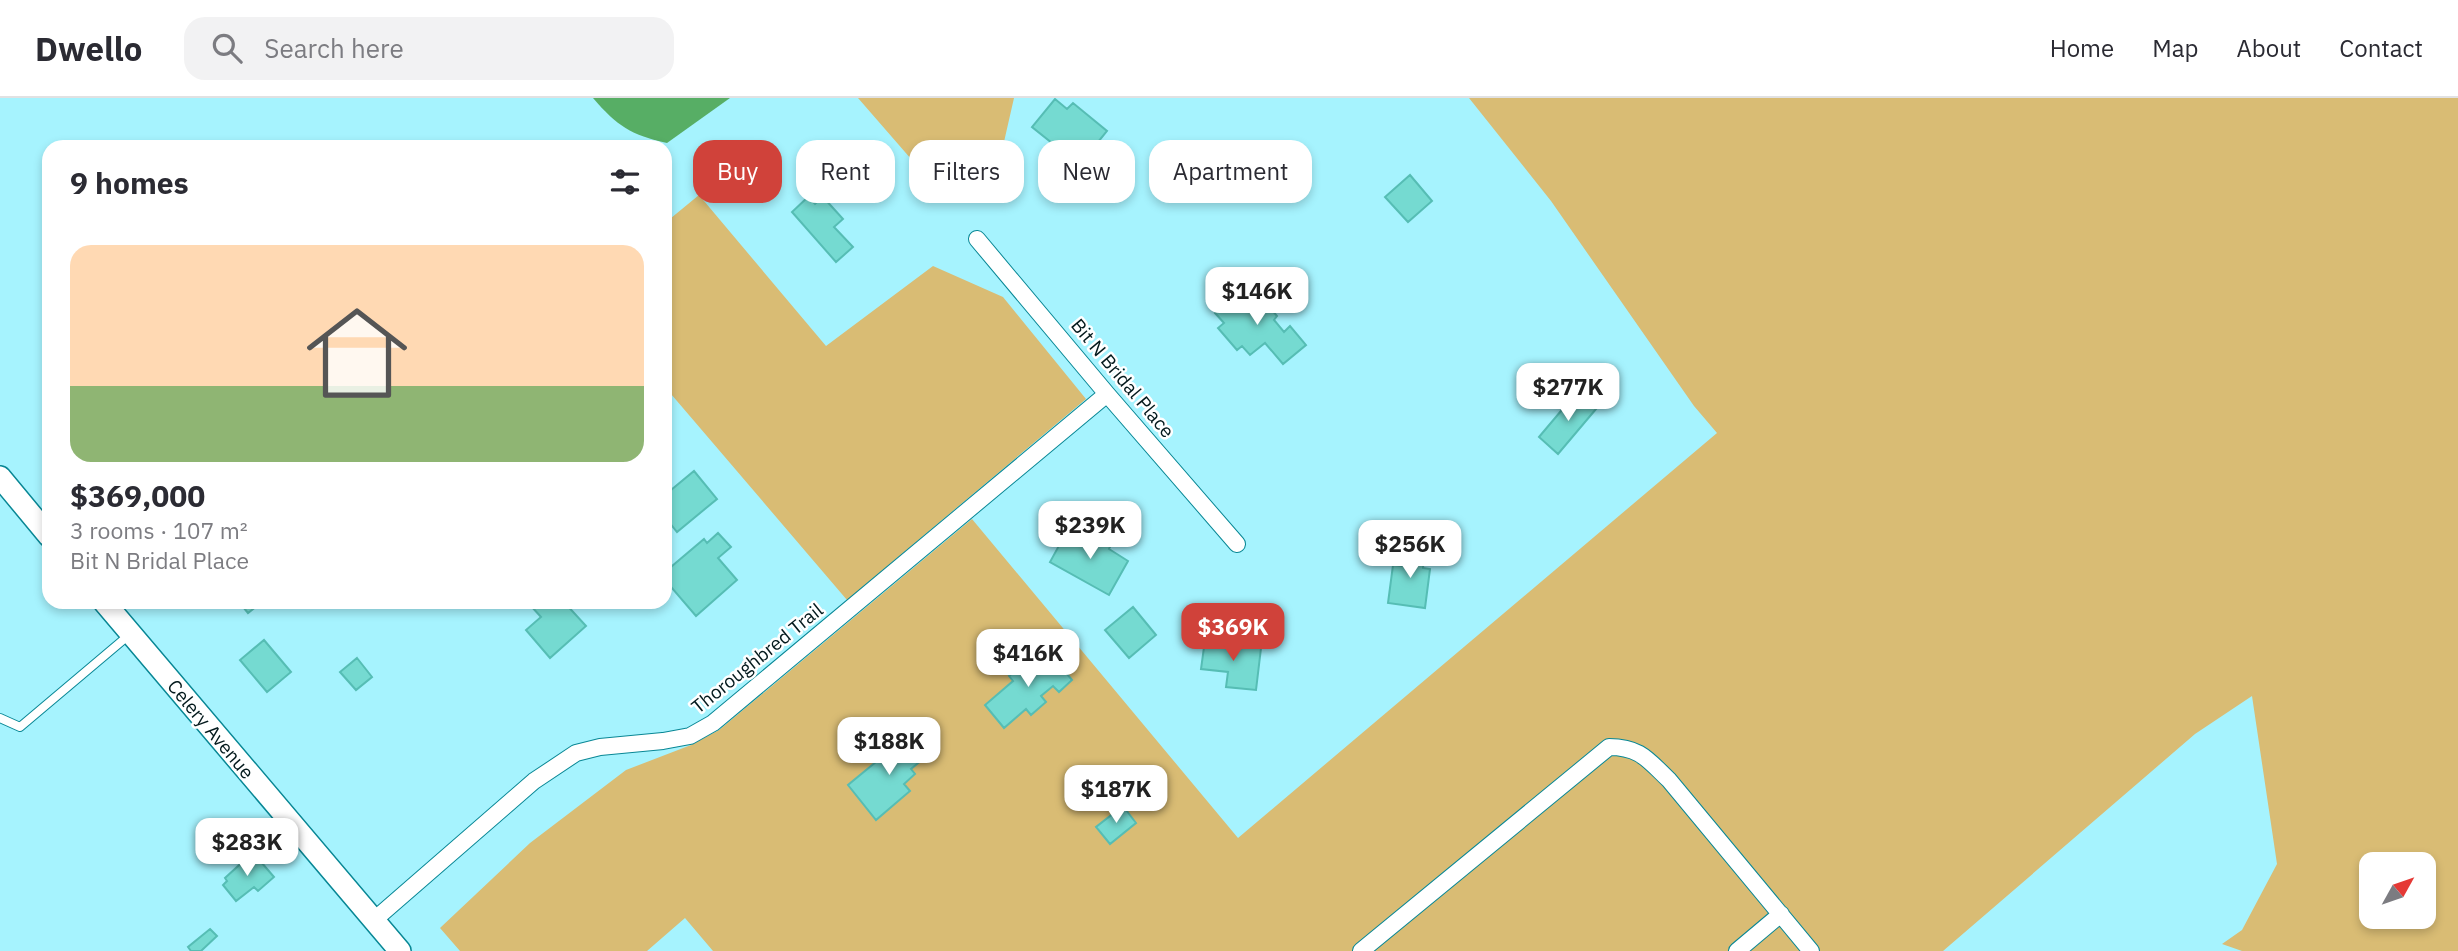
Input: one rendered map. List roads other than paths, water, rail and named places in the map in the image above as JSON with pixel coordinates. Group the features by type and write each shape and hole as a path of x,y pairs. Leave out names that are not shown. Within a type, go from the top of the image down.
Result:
{"main road":[{"path":"0,477 42,528"},
{"name":"Celery Avenue","path":"110,609 400,951"}],"street":[{"name":"Bit N Bridal Place","path":"977,239 1237,544"},
{"name":"Thoroughbred Trail","path":"373,920 534,780 576,753 600,747 690,736 713,723 1107,394"},
{"path":"1361,951 1609,747 1627,747 1644,757 1669,780 1811,951"},
{"path":"1737,951 1781,914"}],"lane":[{"path":"0,718 20,727 131,634"},
{"path":"265,856 296,830"}]}
